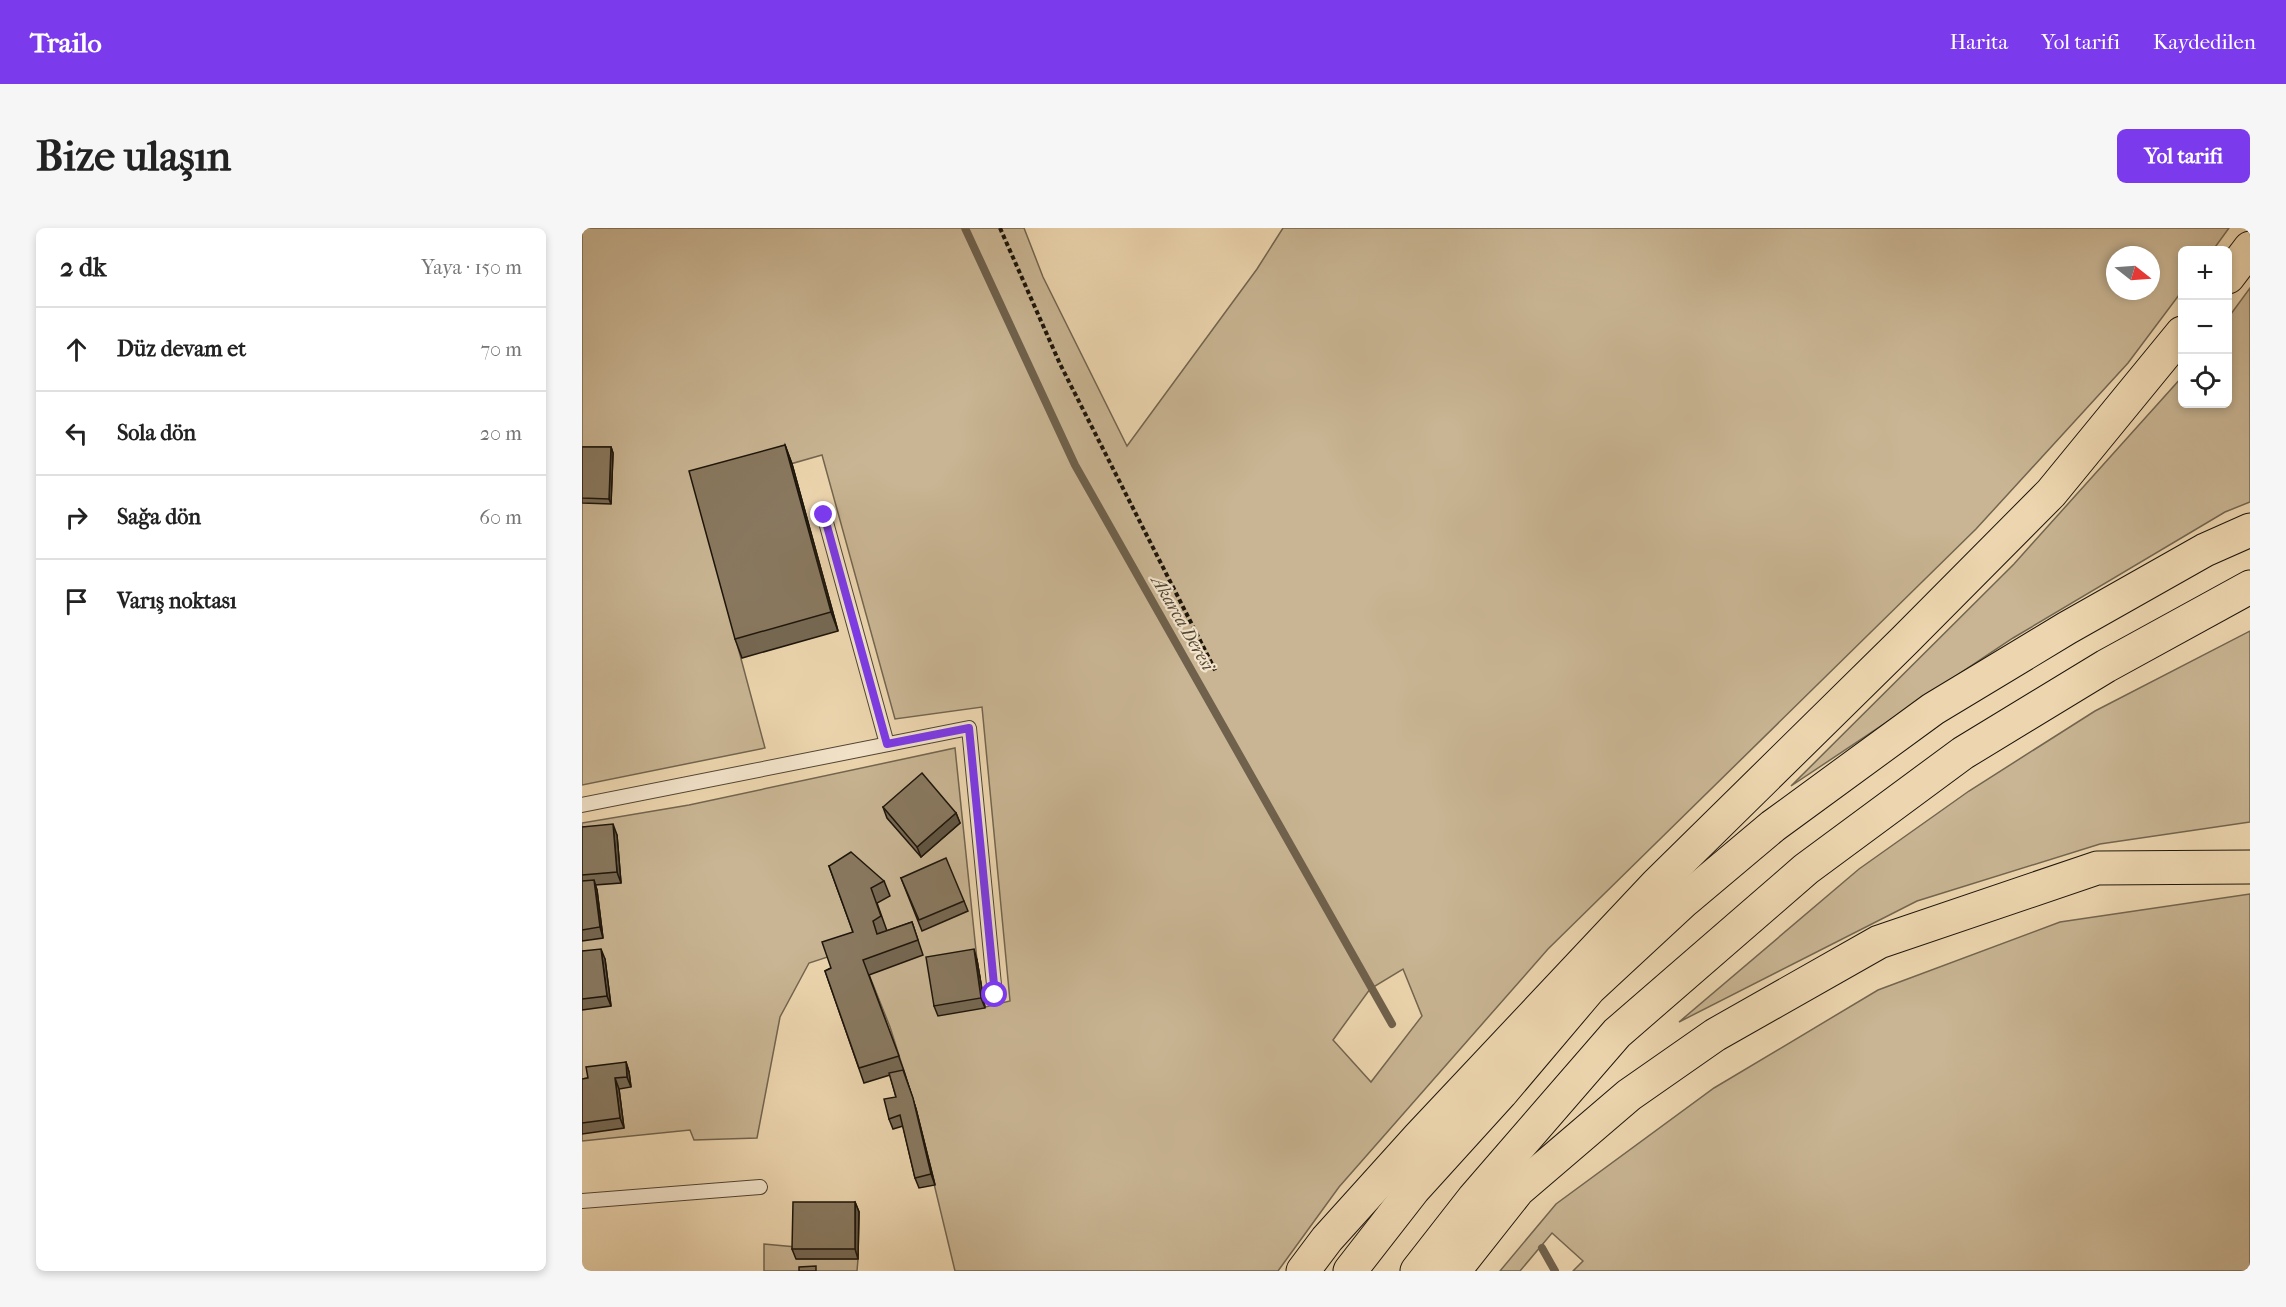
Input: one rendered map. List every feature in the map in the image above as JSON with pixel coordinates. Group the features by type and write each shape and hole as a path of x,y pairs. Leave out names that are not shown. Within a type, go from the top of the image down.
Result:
{"highway":[{"path":"2232,272 2250,248"},
{"path":"1303,1271 1327,1239 1427,1129 1648,893 1905,640 2050,493 2178,338"},
{"path":"1350,1271 1413,1190 1501,1093 1589,989 1685,900 1773,826 1933,709 2067,628 2205,549 2250,530"},
{"path":"1418,1271 1474,1198 1617,1033 1806,869 1963,753 2106,666 2250,587"},
{"path":"1454,1271 1518,1190 1629,1095 1715,1035 1879,942 2097,868 2221,848 2250,846"},
{"path":"2097,868 2250,867"}],"lane":[{"path":"824,515 887,744"},
{"path":"582,805 969,728 995,995"},
{"path":"582,1201 760,1187"}],"path":[{"path":"1000,228 1060,364 1216,672"}],"shaded area":[{"path":"582,228 1024,228 1043,277 1127,446 1257,269 1283,228 2229,228 2216,246 2178,246 2178,296 2128,363 1976,529 1548,949 1339,1187 1278,1271 955,1271 916,1109 890,1027 858,947 809,963 780,1017 757,1138 694,1140 690,1130 582,1141 582,823 689,805 955,748 977,960 985,1007 1010,1001 982,707 895,719 822,455 696,491 765,748 582,785","holes":["1403,969 1422,1016 1371,1082 1333,1040 1370,989"]},
{"path":"2250,288 2250,502 2225,512 2013,638 1791,786 2014,564 2178,381 2178,408 2232,408 2232,313"},
{"path":"2250,631 2250,822 2100,844 1917,901 1679,1022 1859,869 1969,791 2095,711"},
{"path":"2250,894 2250,1271 1573,1271 1583,1261 1552,1233 1520,1271 1500,1271 1556,1204 1714,1088 1878,990 2060,922"},
{"path":"764,1244 796,1247 797,1259 858,1259 857,1271 764,1271"}],"building":[{"path":"785,445 831,612 735,639 689,471"},
{"path":"582,447 611,447 609,499 582,498"},
{"path":"922,773 956,813 917,847 883,807"},
{"path":"613,824 617,872 582,875 582,827"},
{"path":"851,852 884,881 871,888 881,916 873,921 877,934 912,922 918,940 863,960 899,1056 859,1068 825,971 831,968 822,942 853,932 829,866"},
{"path":"946,858 964,901 919,920 901,878"},
{"path":"594,880 600,927 582,930 582,881"},
{"path":"601,949 607,996 582,999 582,951"},
{"path":"974,949 981,998 934,1006 926,957"},
{"path":"626,1062 627,1077 615,1078 620,1118 582,1123 582,1079 588,1078 586,1067"},
{"path":"903,1070 913,1098 931,1174 915,1178 900,1115 889,1119 884,1099 896,1097 889,1073"},
{"path":"793,1202 855,1202 855,1249 792,1249"},
{"path":"816,1266 816,1271 799,1271 799,1267"}],"waterway":[{"name":"Akarca Deresi","path":"965,228 1075,465 1392,1024"},
{"path":"1542,1248 1555,1271"}],"route":[{"path":"824,515 887,744 969,728 995,995"}]}
